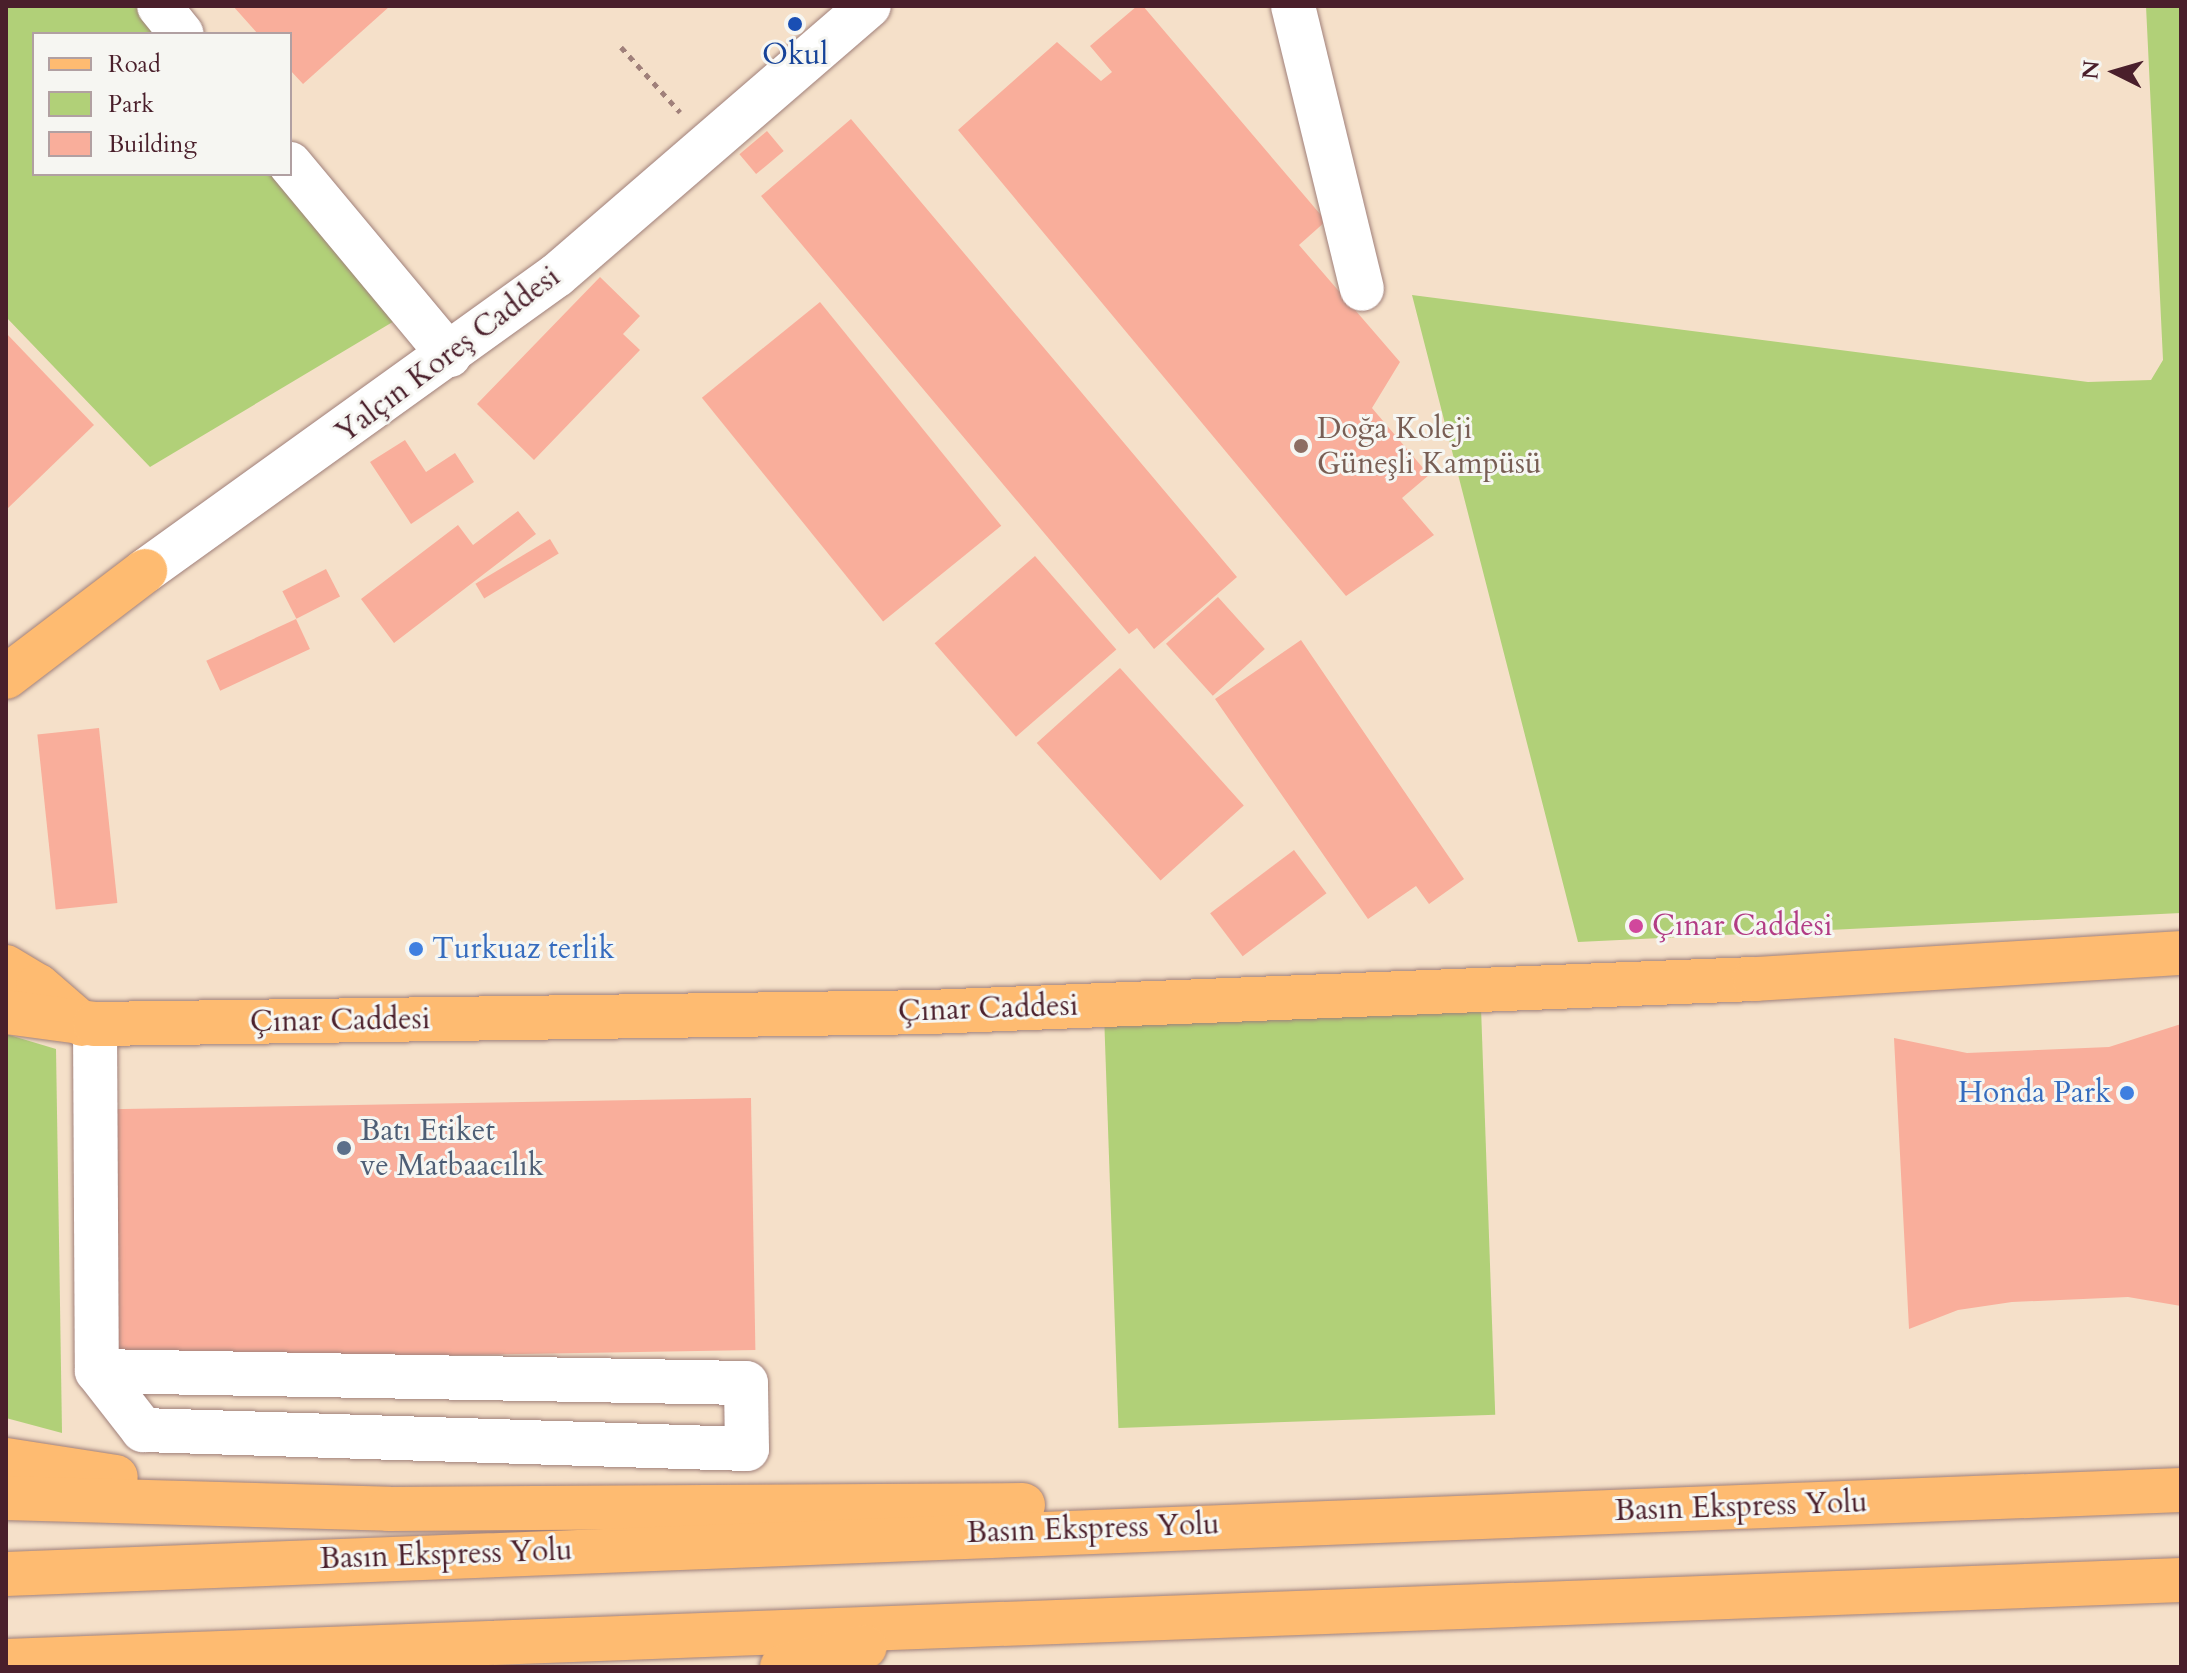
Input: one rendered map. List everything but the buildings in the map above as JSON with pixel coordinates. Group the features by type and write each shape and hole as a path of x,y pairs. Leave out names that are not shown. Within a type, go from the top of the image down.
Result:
{"main road":[{"path":"6,643 145,571"},
{"name":"Yalçın Koreş Caddesi","path":"6,677 145,571"},
{"name":"Çınar Caddesi","path":"6,1012 89,1024 929,1012 1755,979 2181,953"},
{"path":"6,967 38,986 89,1024"},
{"path":"6,1460 389,1509"},
{"name":"Basın Ekspress Yolu","path":"6,1574 1125,1528 2181,1490"},
{"path":"6,1498 389,1509 923,1502 1040,1505 1125,1528"},
{"path":"6,1661 2181,1580"},
{"path":"782,1667 942,1627"}],"street":[{"path":"159,6 180,32"},
{"name":"Yalçın Koreş Caddesi","path":"145,571 557,275 869,6"},
{"path":"1293,6 1362,289"},
{"path":"292,166 449,355"},
{"path":"89,1024 97,1371 143,1430 747,1449 746,1383 97,1371"}],"path":[{"path":"621,47 709,144"}],"green space":[{"path":"6,6 146,6 167,32 32,32 32,176 285,176 401,317 150,467 6,317"},
{"path":"2146,6 2181,6 2181,913 1578,942 1412,295 2088,382 2151,380 2163,360"},
{"path":"1481,1007 1495,1415 1118,1428 1104,1020"},
{"path":"6,1034 56,1049 62,1433 6,1418"}],"place":[{"name":"Okul","path":"795,24"},
{"name":"Doğa Koleji Güneşli Kampüsü","path":"1301,446"},
{"name":"Çınar Caddesi","path":"1636,926"},
{"name":"Turkuaz terlik","path":"416,949"},
{"name":"Honda Park","path":"2127,1093"},
{"name":"Batı Etiket ve Matbaacılık","path":"344,1148"}]}
